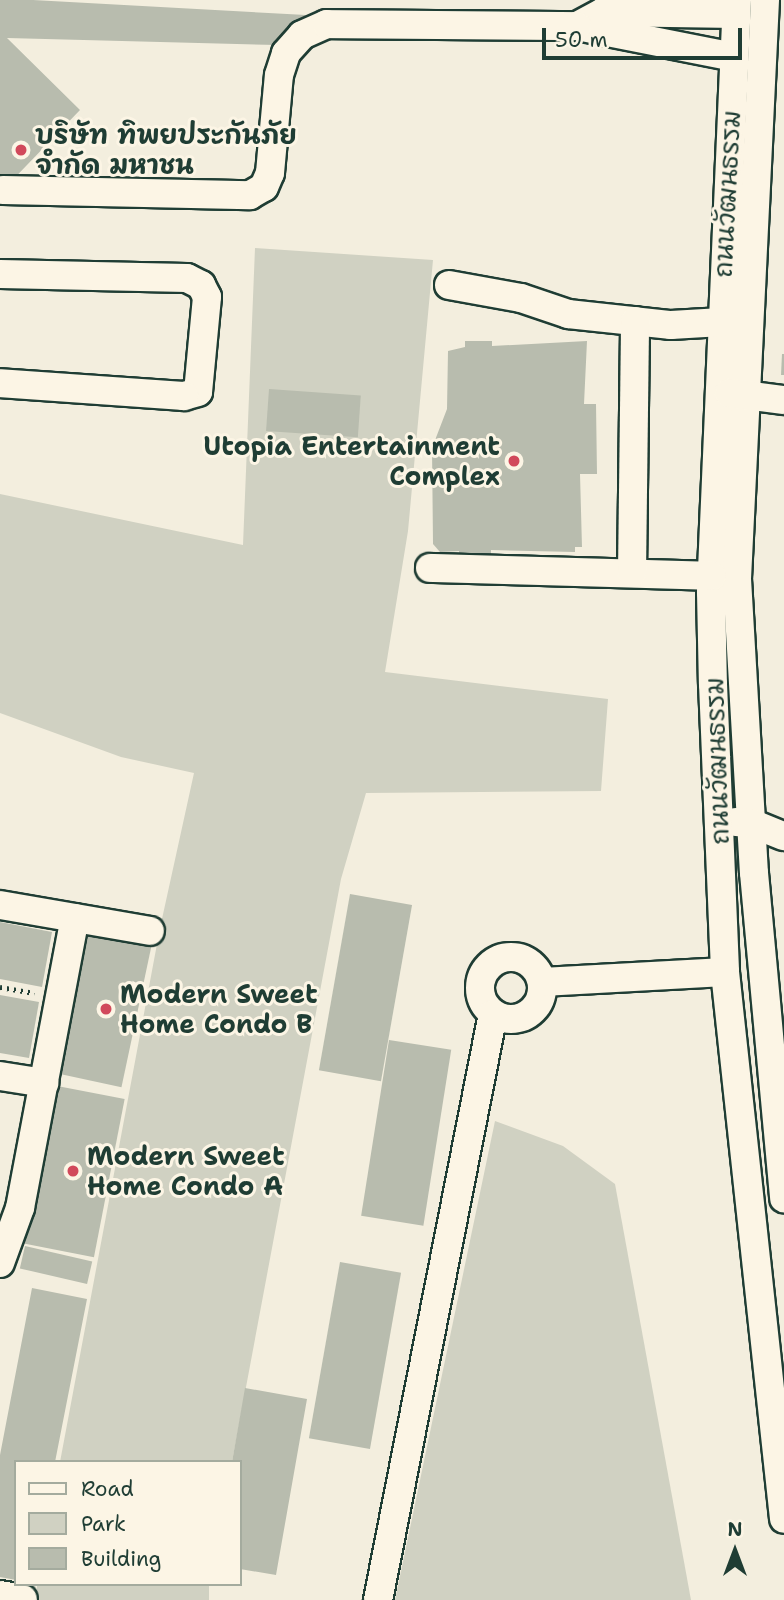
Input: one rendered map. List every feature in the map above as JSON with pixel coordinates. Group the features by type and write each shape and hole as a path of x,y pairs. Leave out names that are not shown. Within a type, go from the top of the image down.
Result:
{"street":[{"name":"ถนนวัฒนธรรม","path":"765,0 732,393 712,576 725,972 784,1519"},
{"name":"ถนนวัฒนธรรม","path":"736,7 722,322 732,393 737,579 751,822 777,1039 784,1199"},
{"path":"577,26 603,12 736,7"},
{"path":"3,190 250,195 264,187 270,173 279,75 286,53 302,34 327,24 577,26 734,57"},
{"path":"0,274 187,278 201,285 207,297 198,392 184,396 0,383"},
{"path":"449,285 521,298 568,314 671,325 722,322"},
{"path":"632,573 635,321"},
{"path":"732,393 784,400"},
{"path":"429,568 712,576"},
{"path":"719,822 751,822 784,836"},
{"path":"0,905 150,931"},
{"path":"1,1254 20,1208 75,918"},
{"path":"523,959 542,982 533,1011 513,1019 494,1014 486,1006 480,987 494,962 523,959"},
{"path":"542,982 725,972"},
{"path":"378,1600 494,1014"},
{"path":"733,1046 777,1039"},
{"path":"0,1076 44,1083"}],"path":[{"path":"0,987 60,998"}],"green space":[{"path":"255,248 433,260 408,531 385,672 608,699 601,791 366,793 341,879 232,1460 60,1460 160,928 194,773 121,757 0,713 0,494 243,545"},
{"path":"495,1121 563,1146 615,1184 691,1600 395,1600"},
{"path":"37,1586 209,1586 209,1600 37,1600"}],"building":[{"path":"0,0 306,15 277,45 7,38 80,110 0,193"},
{"name":"Utopia Entertainment Complex","path":"465,341 492,341 492,346 587,341 584,404 596,404 597,474 580,474 582,547 575,547 575,552 491,550 491,555 459,556 459,551 440,552 433,544 432,448 447,409 448,351 465,347"},
{"path":"784,354 784,375 781,375"},
{"path":"269,389 361,395 358,437 266,431"},
{"path":"350,894 412,905 381,1081 319,1070"},
{"path":"0,922 52,932 42,987 0,979"},
{"name":"Modern Sweet Home Condo B","path":"89,932 152,945 121,1087 59,1074"},
{"path":"0,995 39,1002 29,1058 0,1053"},
{"path":"389,1040 451,1050 423,1226 361,1216"},
{"name":"Modern Sweet Home Condo A","path":"52,1085 125,1099 94,1257 21,1243"},
{"path":"25,1246 92,1262 87,1284 20,1268"},
{"path":"340,1262 401,1273 370,1449 309,1438"},
{"path":"32,1288 87,1299 55,1460 14,1460 14,1580 0,1577 0,1455"},
{"path":"245,1388 307,1399 276,1575 242,1569 242,1460 232,1460"}],"place":[{"name":"บริษัท ทิพยประกันภัย จำกัด มหาชน","path":"21,150"},
{"name":"Utopia Entertainment Complex","path":"514,461"},
{"name":"Modern Sweet Home Condo B","path":"106,1009"},
{"name":"Modern Sweet Home Condo A","path":"73,1171"}]}
